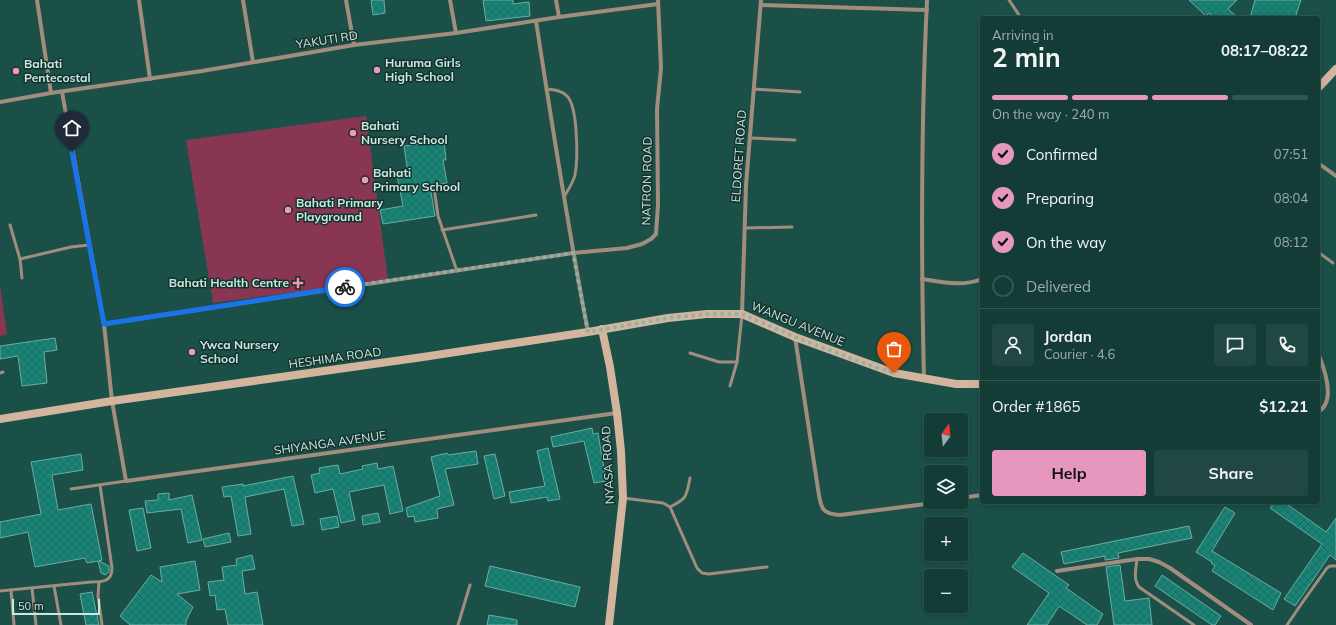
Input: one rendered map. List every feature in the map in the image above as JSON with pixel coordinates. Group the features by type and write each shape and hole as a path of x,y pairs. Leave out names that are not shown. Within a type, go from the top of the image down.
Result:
{"street":[{"path":"37,0 51,93"},
{"path":"139,0 150,79"},
{"path":"243,0 253,62"},
{"path":"346,0 354,45"},
{"path":"450,0 456,33"},
{"path":"556,0 559,17"},
{"path":"924,379 922,279 924,81 927,0"},
{"name":"YAKUTI RD","path":"0,102 354,45 456,33 658,2"},
{"name":"NATRON ROAD","path":"104,324 573,253 627,248 642,244 651,239 656,234 658,205 658,109 661,68 658,2"},
{"path":"761,2 927,10"},
{"name":"ELDORET ROAD","path":"742,314 750,138 761,2"},
{"path":"536,21 573,253 588,332"},
{"path":"1320,86 1336,69"},
{"path":"62,92 104,324 112,401 126,481"},
{"path":"1320,164 1336,176"},
{"path":"922,279 959,284 980,280"},
{"name":"WANGU AVENUE","path":"602,329 668,318 707,314 742,314 795,337 877,368 894,373 956,384 980,384"},
{"name":"HESHIMA ROAD","path":"0,419 112,401 400,361 602,329"},
{"name":"NYASA ROAD","path":"602,329 617,412 624,498 609,625"},
{"path":"795,337 818,489 821,506 825,512 832,515 847,514 924,504"},
{"path":"1320,358 1331,391 1330,400 1324,410 1320,411"},
{"name":"SHIYANGA AVENUE","path":"126,481 617,412"},
{"path":"968,497 980,495"},
{"path":"1057,571 1137,559 1149,559 1170,568 1251,625"}],"lane":[{"path":"1009,0 1020,16"},
{"path":"546,89 561,91 571,102 574,112 576,157 575,174 564,197"},
{"path":"754,89 800,92"},
{"path":"750,138 795,140"},
{"path":"434,188 438,216 442,230 458,271"},
{"path":"442,230 536,215"},
{"path":"10,225 20,259 22,278"},
{"path":"745,228 792,227"},
{"path":"20,259 71,247 89,245"},
{"path":"1320,253 1333,263"},
{"path":"730,386 737,362 742,314"},
{"path":"690,353 719,362 737,362"},
{"path":"670,507 685,498 690,478"},
{"path":"71,488 126,481"},
{"path":"0,591 108,580 111,576 112,570 100,485"},
{"path":"624,498 663,503 670,507 697,568 701,572 710,574 767,568"},
{"path":"1137,559 1135,578 1139,587 1194,625"},
{"path":"1288,625 1302,602 1327,568 1330,566 1336,566"},
{"path":"99,582 98,596 102,625"},
{"path":"458,625 470,584"},
{"path":"54,586 61,625"},
{"path":"32,588 36,625"},
{"path":"11,590 14,625"}],"shaded area":[{"name":"Bahati Primary Playground","path":"366,116 388,280 213,303 186,140"},
{"path":"0,285 7,334 0,336"}],"building":[{"path":"371,0 384,0 385,13 373,15"},
{"path":"483,0 513,0 513,4 529,2 530,16 486,21"},
{"path":"1189,0 1237,0 1228,9 1236,16 1213,16 1209,13 1206,16"},
{"path":"1255,0 1301,0 1296,16 1251,16"},
{"path":"444,141 446,160 443,160 447,183 430,186 435,216 383,224 380,210 403,206 397,176 408,174 404,146"},
{"path":"55,338 57,350 44,352 47,383 22,386 18,356 0,359 0,346"},
{"path":"592,428 593,434 598,433 606,481 594,483 584,441 553,447 551,437"},
{"path":"548,448 560,499 548,501 547,497 511,503 509,492 545,486 537,451"},
{"path":"476,451 478,464 445,469 454,505 437,509 438,518 415,522 414,516 408,517 406,508 440,496 431,457 447,453 448,455"},
{"path":"81,454 83,470 52,475 58,510 91,504 102,560 99,561 109,566 109,572 105,575 101,573 98,561 87,563 85,558 35,567 28,532 0,538 0,522 41,514 31,462"},
{"path":"495,454 505,496 494,499 484,456"},
{"path":"377,463 378,469 393,466 403,511 390,514 384,485 349,492 355,520 341,523 333,489 315,493 311,475 320,473 319,468 338,465 340,474 363,469 362,466"},
{"path":"293,476 304,524 292,526 284,489 245,497 251,534 238,536 231,496 224,497 222,487 243,484 243,486"},
{"path":"169,493 169,500 192,495 202,540 188,543 181,509 147,513 145,501 158,500 158,494"},
{"path":"1273,504 1287,504 1326,532 1336,518 1336,560 1330,555 1295,606 1284,599 1322,544 1270,508"},
{"path":"1225,507 1235,513 1212,551 1281,593 1273,610 1212,571 1215,566 1211,563 1212,562 1196,552"},
{"path":"143,508 151,548 137,551 129,510"},
{"path":"378,513 380,522 363,525 362,516"},
{"path":"337,516 339,527 322,530 320,519"},
{"path":"1189,526 1192,538 1118,553 1119,558 1105,560 1105,556 1064,564 1061,552"},
{"path":"229,533 231,542 205,547 203,539"},
{"path":"1023,553 1069,585 1066,588 1103,614 1097,625 1087,625 1059,606 1047,625 1027,625 1049,593 1012,567"},
{"path":"252,555 255,569 242,571 245,594 257,592 263,625 228,625 225,609 217,610 215,595 210,596 208,582 224,580 222,567 237,565 236,559"},
{"path":"195,561 200,590 177,594 193,607 186,621 186,625 130,625 120,616 151,575 162,582 160,567"},
{"path":"1120,565 1125,601 1149,598 1152,625 1114,625 1106,567"},
{"path":"490,566 580,587 575,607 485,586"},
{"path":"1162,575 1221,616 1215,625 1212,625 1155,586"},
{"path":"92,592 99,625 86,625 80,594"},
{"path":"489,615 517,620 517,625 487,625"}],"way so far":[{"path":"345,287 573,253 588,332 668,318 707,314 742,314 795,337 894,373"}],"place":[{"name":"Huruma Girls High School","path":"377,70"},
{"name":"Bahati Pentecostal","path":"16,71"},
{"name":"Bahati Nursery School","path":"353,133"},
{"name":"Bahati Primary School","path":"365,180"},
{"name":"Bahati Primary Playground","path":"288,210"},
{"name":"Bahati Health Centre","path":"298,283"},
{"name":"Ywca Nursery School","path":"192,352"}],"route":[{"path":"72,152 104,324 345,287"}]}
